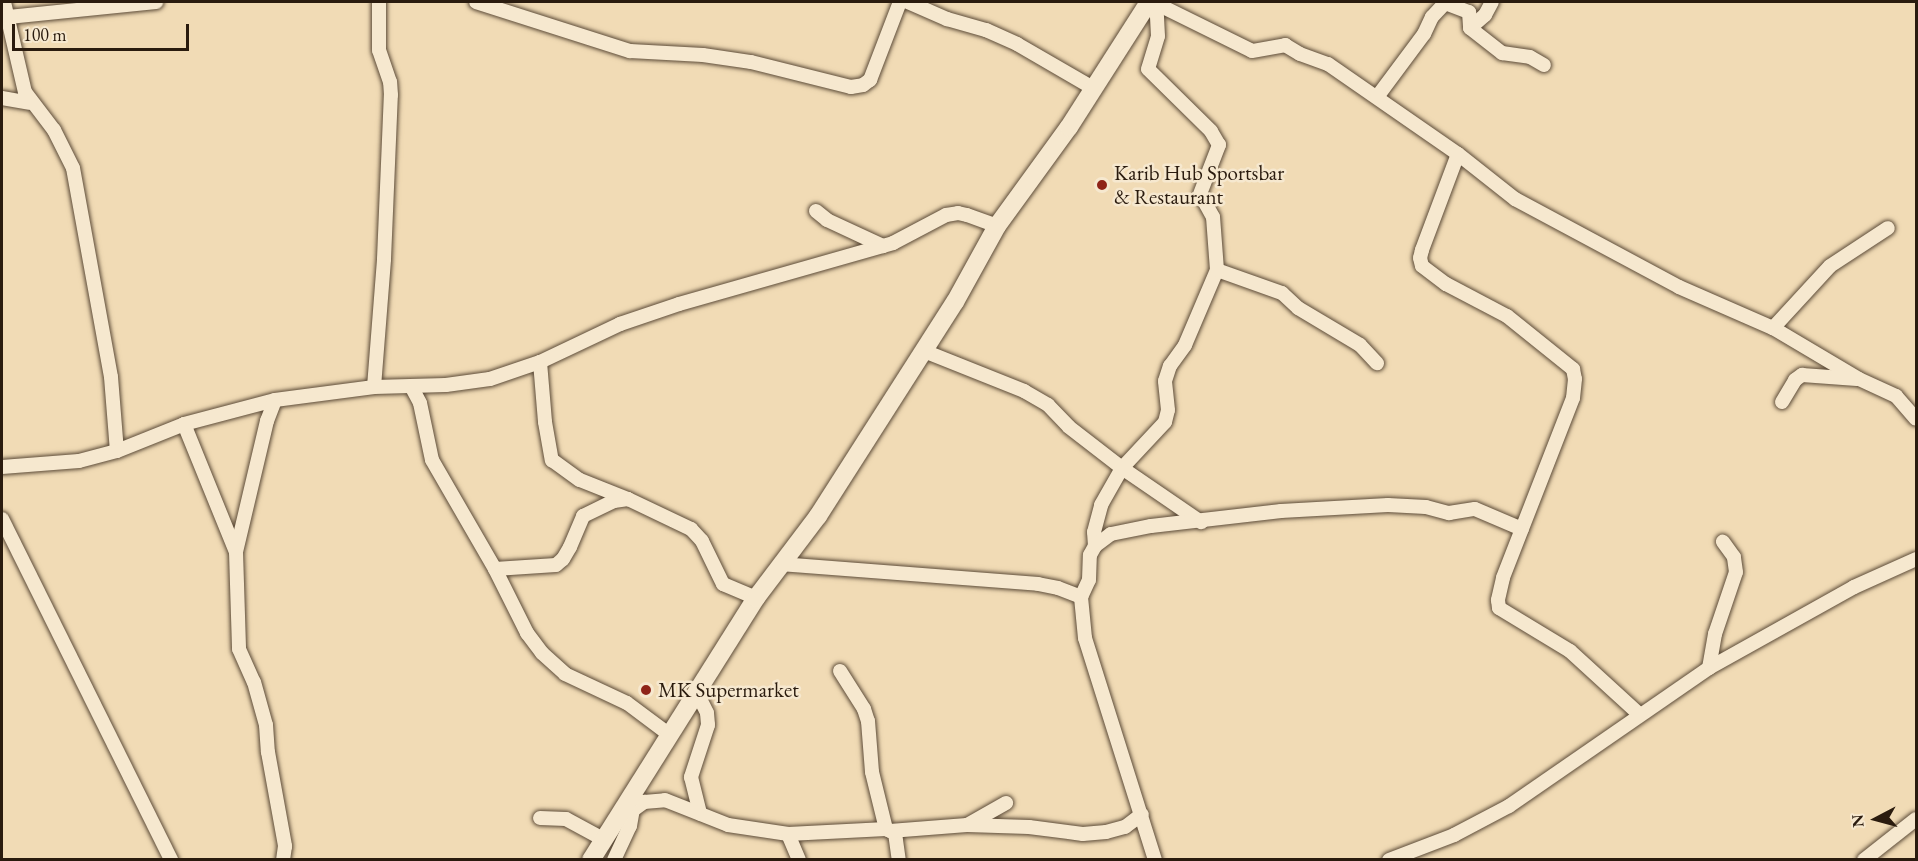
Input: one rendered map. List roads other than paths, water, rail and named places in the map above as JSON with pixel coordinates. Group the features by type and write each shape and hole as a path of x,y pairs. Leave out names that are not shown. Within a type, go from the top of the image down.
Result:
{"main road":[{"path":"591,860 756,598 818,516 924,351 955,302 997,226 1153,2"}],"street":[{"path":"4,2 18,68 30,103 54,130 73,168 111,377 117,451"},
{"path":"8,18 156,2"},
{"path":"374,387 384,259 391,95 390,82 379,50 379,2"},
{"path":"476,2 630,51 703,55 751,62 851,87 863,85 870,80 900,2"},
{"path":"908,2 947,19 986,30 1007,39 1094,88"},
{"path":"1153,2 1252,51 1285,45 1300,54 1328,64 1458,154 1515,199 1567,229 1679,287 1773,328 1859,379 1896,396 1917,419"},
{"path":"1095,546 1094,532 1101,505 1122,468 1165,422 1168,410 1166,381 1170,366 1185,345 1217,270 1214,217 1200,194 1219,145 1211,131 1148,69 1158,36 1153,2"},
{"path":"1470,28 1485,15 1492,2"},
{"path":"1377,97 1419,41 1432,16 1445,3 1469,12 1470,28 1502,53 1530,57 1544,65"},
{"path":"2,98 30,103"},
{"path":"1458,154 1422,250 1420,258 1422,266 1446,284 1507,315 1573,369 1575,379 1573,398 1503,578 1498,600 1499,608 1570,651 1639,714"},
{"path":"816,211 827,220 883,246"},
{"path":"2,467 79,461 117,451 184,424 230,410 275,400 374,387 446,385 490,379 540,362 639,317 911,236 946,215 958,213 997,226"},
{"path":"1773,328 1830,266 1888,228"},
{"path":"1217,270 1282,293 1298,308 1360,345 1377,363"},
{"path":"924,351 1024,391 1048,405 1069,427 1122,468 1202,522"},
{"path":"540,362 546,434 552,460 580,480 628,499 691,529 702,541 723,584 756,598"},
{"path":"1782,402 1795,380 1802,375 1859,379"},
{"path":"411,386 420,403 432,460 495,569 508,599 542,653 565,674 627,703 670,735"},
{"path":"275,400 267,421 236,552 239,649 254,682 266,725 268,752 285,846 283,860"},
{"path":"184,424 236,552"},
{"path":"495,569 556,564 563,559 583,516 614,501 628,499"},
{"path":"1155,860 1085,638 1081,597 1089,580 1090,555 1095,546 1111,534 1151,526 1202,522 1281,511 1388,505 1426,507 1449,513 1475,509 1522,529"},
{"path":"2,519 171,860"},
{"path":"1709,668 1715,633 1736,572 1734,557 1723,542"},
{"path":"1389,860 1454,835 1509,806 1639,714 1709,668 1854,588 1917,560"},
{"path":"780,564 1038,584 1058,588 1081,597"},
{"path":"840,671 864,709 868,721 872,772 888,830"},
{"path":"697,693 707,714 708,725 691,777 700,814"},
{"path":"614,860 630,826 637,788"},
{"path":"633,810 644,802 665,800 728,825 788,834 967,825 1029,827 1083,834 1106,832 1125,827 1142,813"},
{"path":"967,825 1006,803"},
{"path":"540,818 566,819 603,839"},
{"path":"1864,860 1917,819"},
{"path":"888,830 895,833 899,860"},
{"path":"788,834 799,860"}],"place":[{"name":"Karib Hub Sportsbar & Restaurant","path":"1102,185"},
{"name":"MK Supermarket","path":"646,690"}]}
